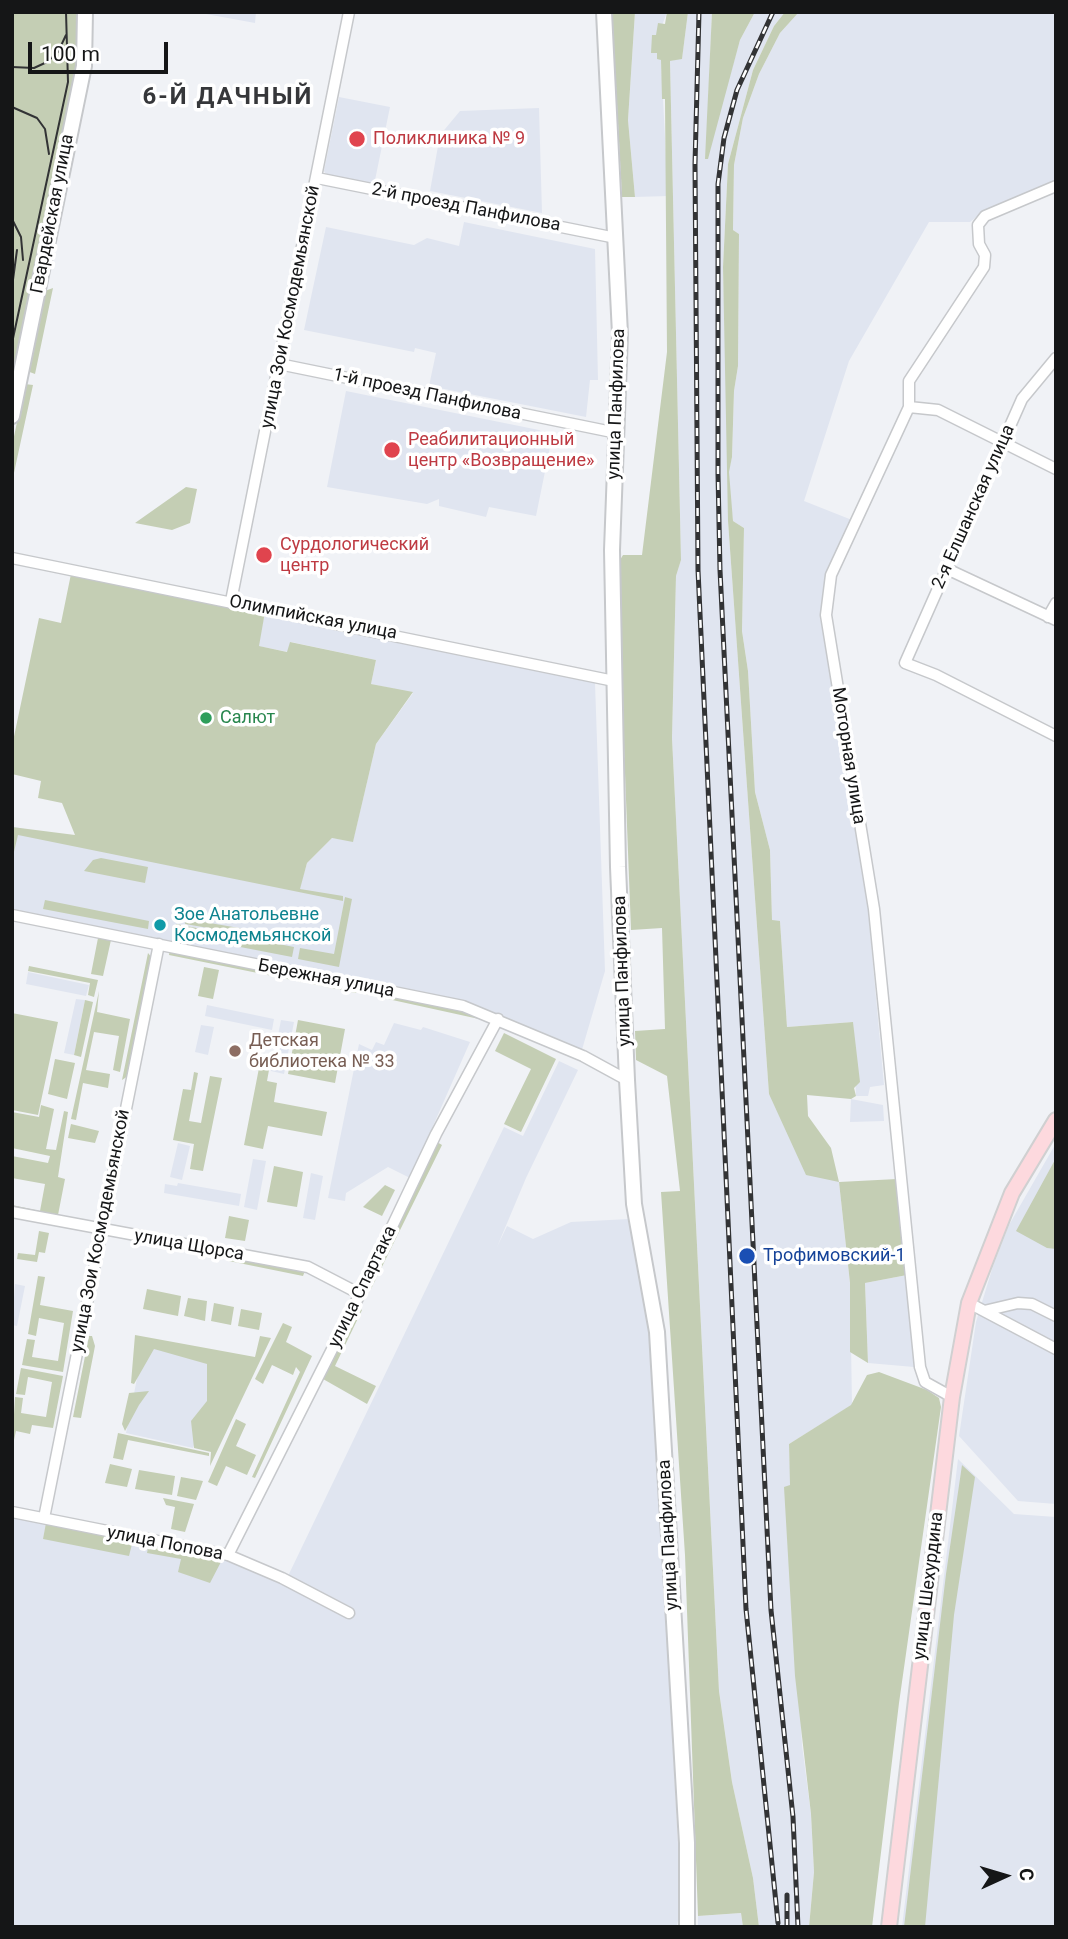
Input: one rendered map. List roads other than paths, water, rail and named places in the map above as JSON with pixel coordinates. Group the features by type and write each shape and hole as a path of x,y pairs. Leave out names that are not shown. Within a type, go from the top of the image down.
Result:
{"main road":[{"name":"Гвардейская улица","path":"12,415 84,66 85,12"},
{"name":"улица Панфилова","path":"604,12 620,334 612,550 627,1080 634,1204 657,1332 687,1843 687,1927"},
{"name":"улица Шехурдина","path":"889,1927 952,1397 969,1303 1012,1193 1056,1120"}],"street":[{"name":"улица Зои Космодемьянской","path":"231,601 349,12"},
{"name":"2-й проезд Панфилова","path":"317,178 616,238"},
{"name":"Моторная улица","path":"952,1397 925,1382 920,1367 874,909 826,615 831,575 909,407 909,381 984,267 985,255 979,244 978,225 985,216 1056,186"},
{"name":"2-я Елшанская улица","path":"1056,358 1022,399 905,663 936,675 1056,736"},
{"name":"1-й проезд Панфилова","path":"279,364 617,433"},
{"path":"909,407 937,410 1056,469"},
{"name":"Олимпийская улица","path":"12,558 614,681"},
{"path":"947,569 1052,618 1056,603"},
{"name":"Бережная улица","path":"12,915 463,1006 498,1019 627,1080"},
{"name":"улица Зои Космодемьянской","path":"44,1518 159,944"},
{"name":"улица Спартака","path":"228,1555 360,1294 436,1134 498,1019"},
{"name":"улица Щорса","path":"12,1212 308,1267 360,1294"},
{"path":"969,1303 1056,1349"},
{"path":"984,1311 1018,1303 1032,1304 1056,1316"},
{"name":"улица Попова","path":"12,1512 228,1555 295,1584 349,1613"}],"tram line":[{"path":"12,343 68,82 66,12"},
{"path":"12,67 34,68 47,62 58,52 66,35"},
{"path":"12,107 37,118 45,129 49,154"},
{"path":"12,219 21,237 23,260"},
{"path":"12,287 17,250"}],"railway":[{"path":"699,12 695,164 698,570 746,1609 778,1923"},
{"path":"773,12 737,90 724,138 718,184 718,474 720,570 771,1610 793,1817 798,1927"},
{"path":"787,1895 787,1927"}],"place":[{"name":"Поликлиника № 9","path":"357,139"},
{"name":"Реабилитационный центр «Возвращение»","path":"392,450"},
{"name":"Сурдологический центр","path":"264,555"},
{"name":"Салют","path":"206,718"},
{"name":"Зое Анатольевне Космодемьянской","path":"160,925"},
{"name":"Детская библиотека № 33","path":"235,1051"},
{"name":"Трофимовский-1","path":"747,1256"}],"district":[{"name":"6-Й ДАЧНЫЙ","path":"228,98"}]}
